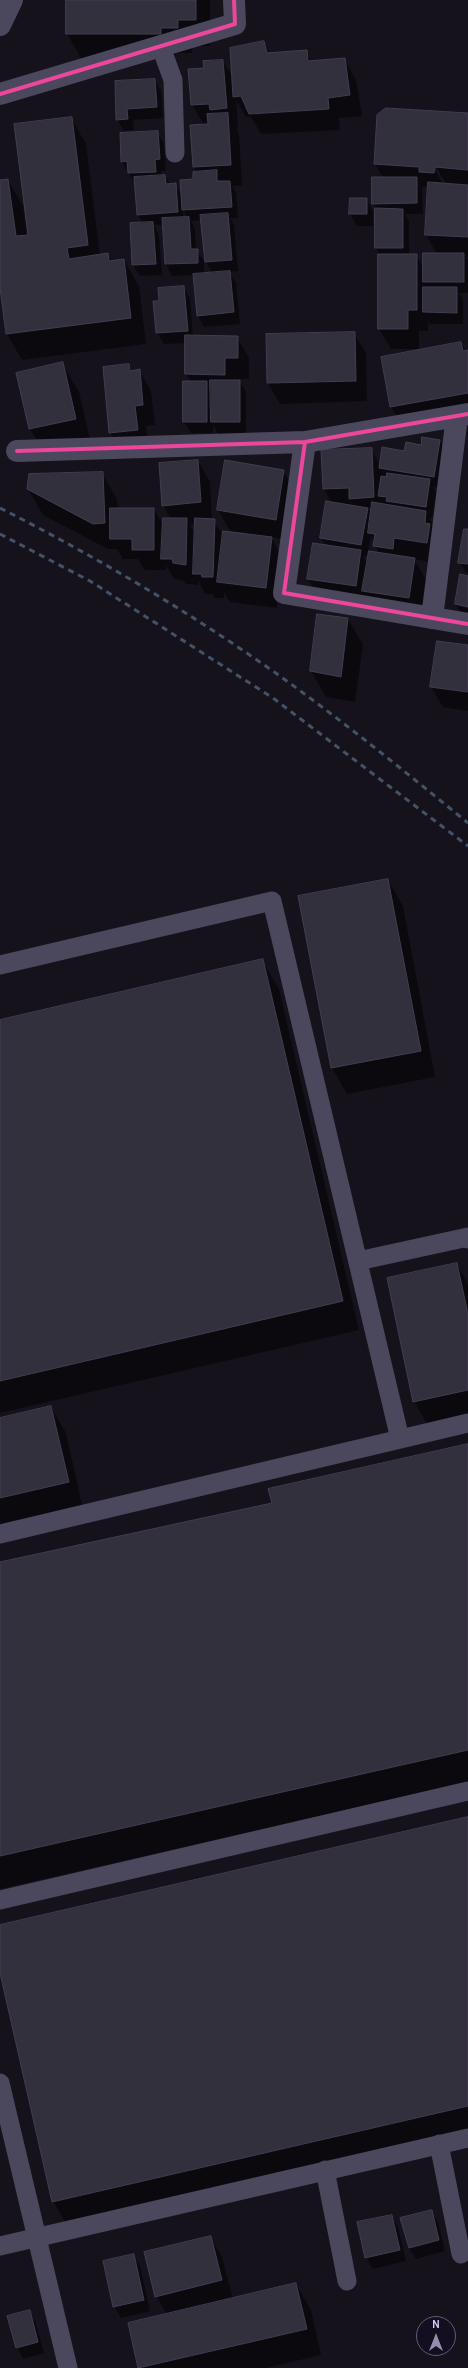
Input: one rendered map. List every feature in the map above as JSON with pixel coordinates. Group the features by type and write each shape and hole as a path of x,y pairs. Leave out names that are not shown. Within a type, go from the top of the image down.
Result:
{"street":[{"path":"0,25 12,0"},
{"path":"0,94 235,24 234,0"},
{"path":"17,451 306,442 463,415 432,618"},
{"path":"306,442 284,593 468,624"}],"lane":[{"path":"161,47 173,80 175,153"},
{"path":"0,965 272,901 400,1439"},
{"path":"358,1261 468,1237 468,1239"},
{"path":"0,1534 468,1422"},
{"path":"0,1900 468,1791"},
{"path":"0,2083 68,2368"},
{"path":"0,2246 468,2138"},
{"path":"439,2144 461,2254"},
{"path":"325,2170 347,2281"}],"building":[{"path":"66,0 196,0 196,20 178,20 178,28 161,28 161,34 66,34"},
{"path":"264,41 267,53 307,50 308,61 345,58 350,95 328,98 329,109 249,114 241,96 233,97 230,48"},
{"path":"223,60 227,108 210,110 209,104 191,105 188,69 204,68 203,61"},
{"path":"155,79 157,107 127,109 128,119 116,120 115,81"},
{"path":"386,108 468,113 468,170 435,167 434,173 419,172 419,167 374,164 377,115"},
{"path":"228,113 231,165 193,167 190,125 208,124 207,114"},
{"path":"72,117 88,245 67,248 69,259 108,253 109,261 124,259 131,318 6,334 0,288 0,180 8,179 16,236 28,235 14,124"},
{"path":"158,131 160,159 155,160 156,172 128,173 127,161 121,162 120,133"},
{"path":"217,170 217,181 230,181 232,207 182,210 180,180 193,179 193,172"},
{"path":"165,175 166,184 176,183 178,212 137,215 134,177"},
{"path":"372,177 417,177 417,203 372,204"},
{"path":"428,182 468,185 468,237 425,235"},
{"path":"350,198 367,198 367,214 349,214"},
{"path":"375,208 403,209 403,248 375,248"},
{"path":"228,213 232,260 205,262 200,215"},
{"path":"189,217 191,249 198,249 198,263 165,264 162,218"},
{"path":"153,222 156,264 132,265 130,223"},
{"path":"423,253 464,253 464,282 423,282"},
{"path":"378,254 417,254 417,310 408,310 408,329 378,329"},
{"path":"230,271 234,312 197,316 193,274"},
{"path":"184,286 188,331 156,333 153,301 159,301 158,288"},
{"path":"423,287 457,287 457,313 423,312"},
{"path":"355,332 356,381 267,383 266,334"},
{"path":"185,335 238,336 238,358 225,358 225,375 185,374"},
{"path":"461,342 463,351 468,350 468,393 390,407 381,357"},
{"path":"63,362 76,419 29,429 16,373"},
{"path":"129,364 130,371 140,369 143,405 135,406 138,430 109,433 103,367"},
{"path":"210,380 240,380 240,422 211,422"},
{"path":"183,381 207,381 207,422 183,422"},
{"path":"422,437 440,440 434,477 379,468 382,447 404,451 406,442 421,445"},
{"path":"372,448 374,497 349,499 349,488 323,489 321,450"},
{"path":"198,460 201,502 162,506 159,463"},
{"path":"225,460 284,470 276,520 217,510"},
{"path":"103,472 105,523 93,524 27,489 29,474"},
{"path":"387,473 430,479 426,507 386,501 387,497 378,496 381,476 386,477"},
{"path":"326,501 368,508 361,545 320,538"},
{"path":"372,502 426,511 425,523 430,524 427,543 394,538 393,549 373,546 375,534 368,533"},
{"path":"110,508 154,508 154,550 132,550 132,539 110,539"},
{"path":"163,518 187,518 186,565 173,563 172,559 161,559"},
{"path":"195,518 215,519 213,577 202,577 201,574 193,574"},
{"path":"464,529 468,529 468,564 458,563"},
{"path":"223,531 272,537 266,588 217,582"},
{"path":"313,543 361,550 356,586 307,579"},
{"path":"369,551 415,558 409,598 362,591"},
{"path":"460,574 468,576 468,607 455,604"},
{"path":"317,614 348,618 341,677 310,671"},
{"path":"437,641 468,645 468,692 430,687"},
{"path":"388,879 421,1051 331,1068 298,896"},
{"path":"263,959 343,1301 0,1381 0,1020"},
{"path":"457,1263 468,1314 468,1390 413,1402 387,1278"},
{"path":"51,1406 69,1482 0,1498 0,1418"},
{"path":"468,1444 468,1750 0,1856 0,1562 272,1503 268,1489"},
{"path":"468,1817 468,2106 52,2202 0,1973 0,1925"},
{"path":"432,2210 439,2240 409,2248 400,2218"},
{"path":"392,2215 400,2250 365,2258 357,2222"},
{"path":"211,2236 222,2280 155,2297 144,2252"},
{"path":"134,2254 144,2300 113,2307 103,2261"},
{"path":"296,2283 307,2329 138,2368 128,2323"},
{"path":"30,2310 38,2342 16,2348 7,2316"}],"railway":[{"path":"0,508 104,564 205,625 238,647 295,687 345,725 468,823"},
{"path":"0,534 90,581 273,698 468,846"}],"cycle path":[{"path":"0,94 235,24 234,0"},
{"path":"17,451 305,442 468,414"},
{"path":"305,442 284,593 468,624"}]}
